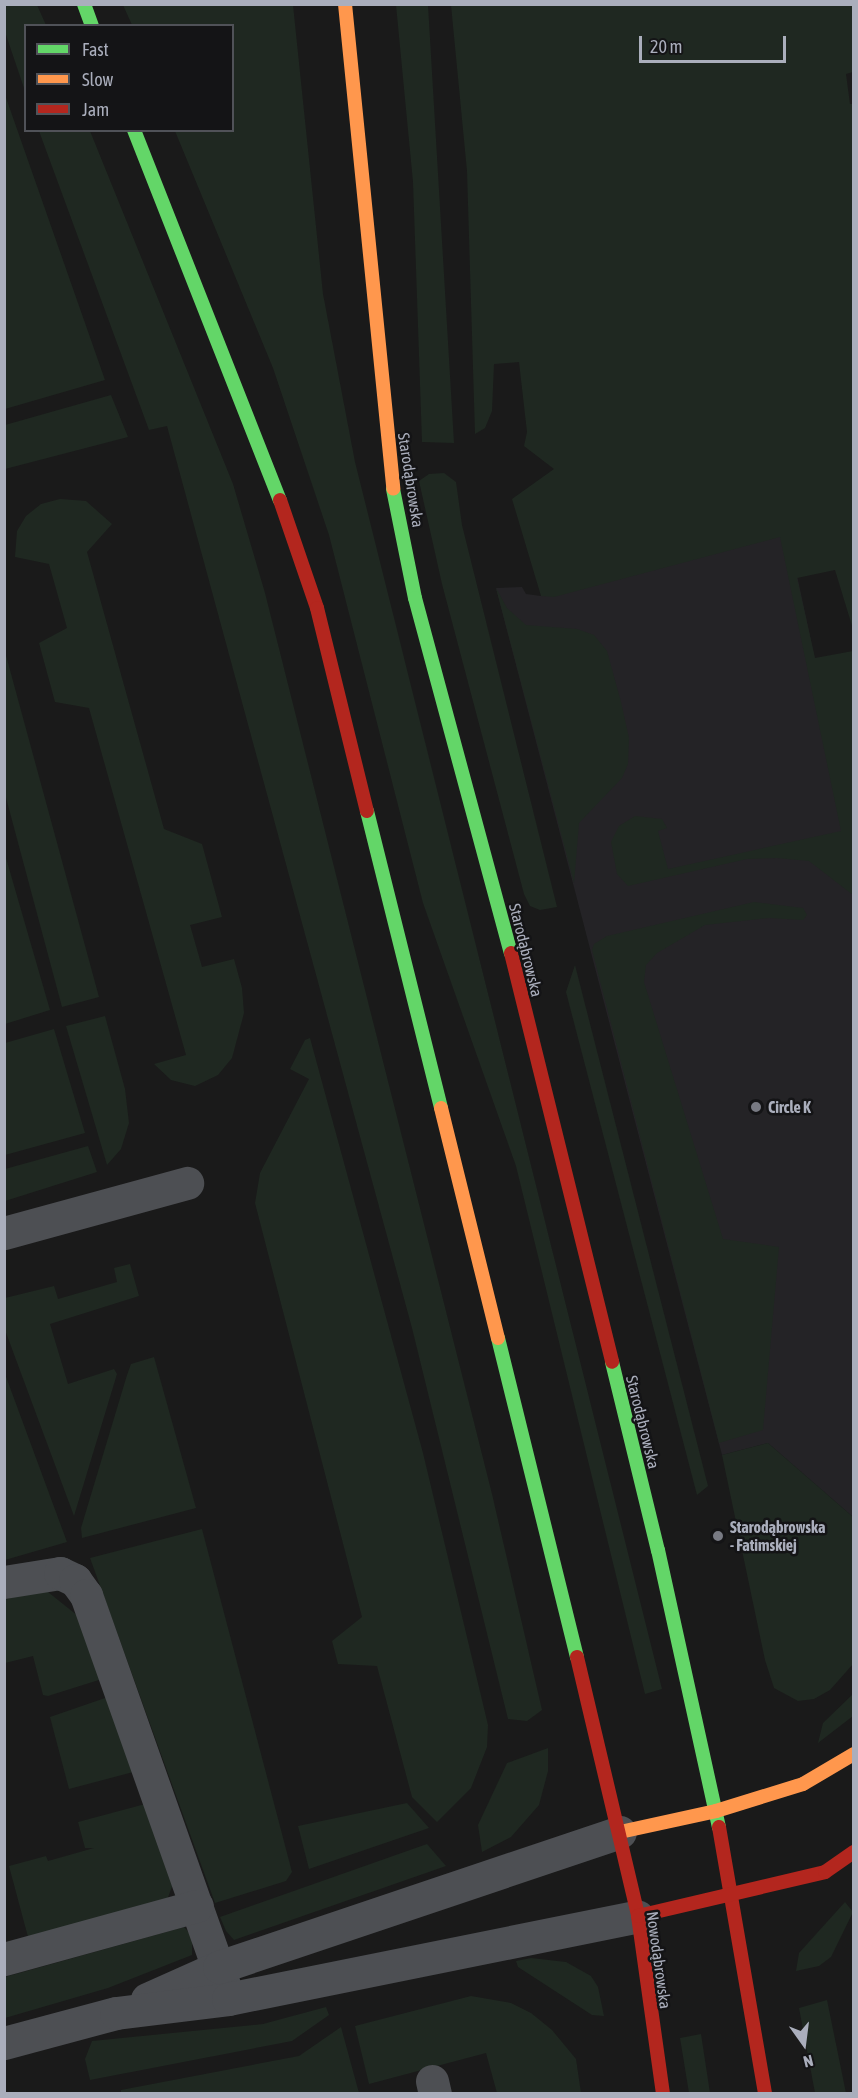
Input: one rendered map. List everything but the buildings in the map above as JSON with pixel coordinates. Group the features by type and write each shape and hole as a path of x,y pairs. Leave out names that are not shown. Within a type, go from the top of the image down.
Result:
{"street":[{"path":"84,4 91,24"},
{"name":"Starodąbrowska","path":"345,4 390,472 415,598 504,926 658,1551 716,1811 730,1896"},
{"path":"135,132 263,452 317,608 620,1832"},
{"path":"4,1233 187,1183"},
{"path":"4,1582 60,1573 75,1580 86,1595 228,1999"},
{"path":"116,2013 219,1968 620,1832 716,1811 803,1784 854,1754"},
{"name":"Nowodąbrowska","path":"620,1832 638,1916 663,2094"},
{"path":"4,2043 116,2013 228,1999 730,1896 825,1872 854,1852"},
{"path":"730,1896 765,2094"},
{"path":"4,1959 197,1906"}],"shaded area":[{"path":"4,5 37,5 46,24 24,24 24,88 5,32"},
{"path":"123,5 293,5 323,294 355,462 662,1689 645,1694 516,1166 423,903 329,535 273,368 175,132 234,132 234,24 132,24"},
{"path":"396,5 428,5 454,443 422,442 413,182"},
{"path":"451,5 853,5 853,72 846,74 850,104 854,104 853,629 835,570 797,578 815,658 853,651 853,895 809,861 777,858 747,859 628,886 617,874 611,842 619,826 635,816 662,819 667,828 658,831 668,869 841,831 780,537 554,597 541,596 512,499 554,469 524,446 527,432 519,362 494,364 492,411 485,428 475,434 467,171"},
{"path":"4,92 105,380 5,409 4,409"},
{"path":"39,132 90,132 233,484 265,593 492,1494 542,1710 527,1721 508,1719 412,1328 167,426 149,430"},
{"path":"111,395 128,437 5,469 5,425"},
{"path":"444,473 456,482 462,525 557,907 540,910 530,906 524,894 442,584 419,481 429,474"},
{"path":"60,499 86,501 112,524 87,552 164,829 202,844 222,917 190,925 202,967 234,959 242,988 244,1013 232,1058 218,1075 195,1086 171,1080 154,1064 186,1055 89,708 55,702 39,643 67,628 49,564 15,557 17,531 26,516 41,504"},
{"path":"787,529 853,836 853,1517 768,1443 722,1455 496,588 522,587 526,594 541,596"},
{"path":"496,588 507,608 526,625 577,629 594,635 607,651 621,702 629,738 628,764 622,778 579,823 574,883"},
{"path":"4,648 99,997 62,1007 5,794"},
{"path":"4,851 50,1010 5,1024 4,1024"},
{"path":"754,902 803,908 807,915 803,920 769,918 705,925 657,953 646,965 644,982 723,1239 779,1247 763,1430 719,1443 592,950 594,944 607,936"},
{"path":"575,965 708,1486 697,1495 566,992"},
{"path":"105,1016 125,1089 129,1123 121,1149 107,1165 66,1026"},
{"path":"54,1029 85,1133 5,1155 5,1043"},
{"path":"310,1038 423,1453 488,1725 487,1747 471,1788 437,1822 412,1797 377,1666 338,1664 332,1641 362,1617 255,1203 260,1173 309,1079 290,1069 305,1040"},
{"path":"88,1146 97,1172 5,1201 5,1169"},
{"path":"130,1264 139,1296 50,1324 68,1384 114,1369 117,1374 74,1516 5,1330 5,1298 54,1286 58,1299 117,1282 114,1268"},
{"path":"154,1357 196,1508 82,1538 81,1528 131,1364"},
{"path":"5,1374 67,1542 4,1560"},
{"path":"768,1443 853,1517 853,1664 830,1690 814,1699 798,1701 774,1688 765,1660 722,1455"},
{"path":"202,1529 292,1872 286,1881 215,1903 90,1558"},
{"path":"43,1588 78,1616 102,1679 48,1696 43,1695 33,1656 5,1663 4,1600"},
{"path":"853,1694 853,1716 818,1743 823,1723"},
{"path":"108,1697 137,1771 69,1789 50,1717"},
{"path":"548,1748 548,1771 539,1805 511,1837 482,1852 478,1825 507,1763"},
{"path":"149,1803 176,1876 167,1900 28,1937 9,1866 46,1856 48,1861 94,1848 85,1848 78,1822"},
{"path":"407,1803 429,1828 309,1869 298,1826"},
{"path":"427,1844 446,1866 234,1940 226,1931 220,1917"},
{"path":"845,1902 853,1912 831,1957 819,1966 796,1971 799,1953"},
{"path":"184,1927 192,1936 192,1955 108,1988 5,2018 5,1977"},
{"path":"531,1958 566,1962 591,1976 598,1987 604,2016 592,2015 518,1967 516,1961"},
{"path":"471,1996 511,2003 531,2013 552,2030 576,2059 581,2093 497,2093 486,2053 369,2084 355,2026"},
{"path":"827,2000 846,2093 815,2093 799,2008"},
{"path":"326,2007 329,2015 292,2041 90,2080 85,2059 92,2041 263,2024"},
{"path":"341,2027 359,2093 121,2093 121,2090 299,2056"},
{"path":"701,2034 710,2093 689,2093 680,2038"}],"traffic: fast":[{"path":"84,4 91,24"},
{"path":"135,132 280,500"},
{"path":"393,489 415,598 511,953"},
{"path":"367,811 441,1108"},
{"path":"498,1338 577,1657"},
{"path":"612,1362 658,1550 719,1827"}],"traffic: slow":[{"path":"345,4 393,489"},
{"path":"441,1108 498,1338"},
{"path":"620,1832 716,1811 803,1784 854,1754"}],"traffic: jam":[{"path":"280,500 317,608 367,811"},
{"path":"511,953 612,1362"},
{"path":"577,1657 638,1916 663,2094"},
{"path":"719,1827 765,2094"},
{"path":"638,1916 825,1872 854,1852"}],"place":[{"name":"Circle K","path":"756,1107"},
{"name":"Starodąbrowska - Fatimskiej","path":"718,1536"}]}
